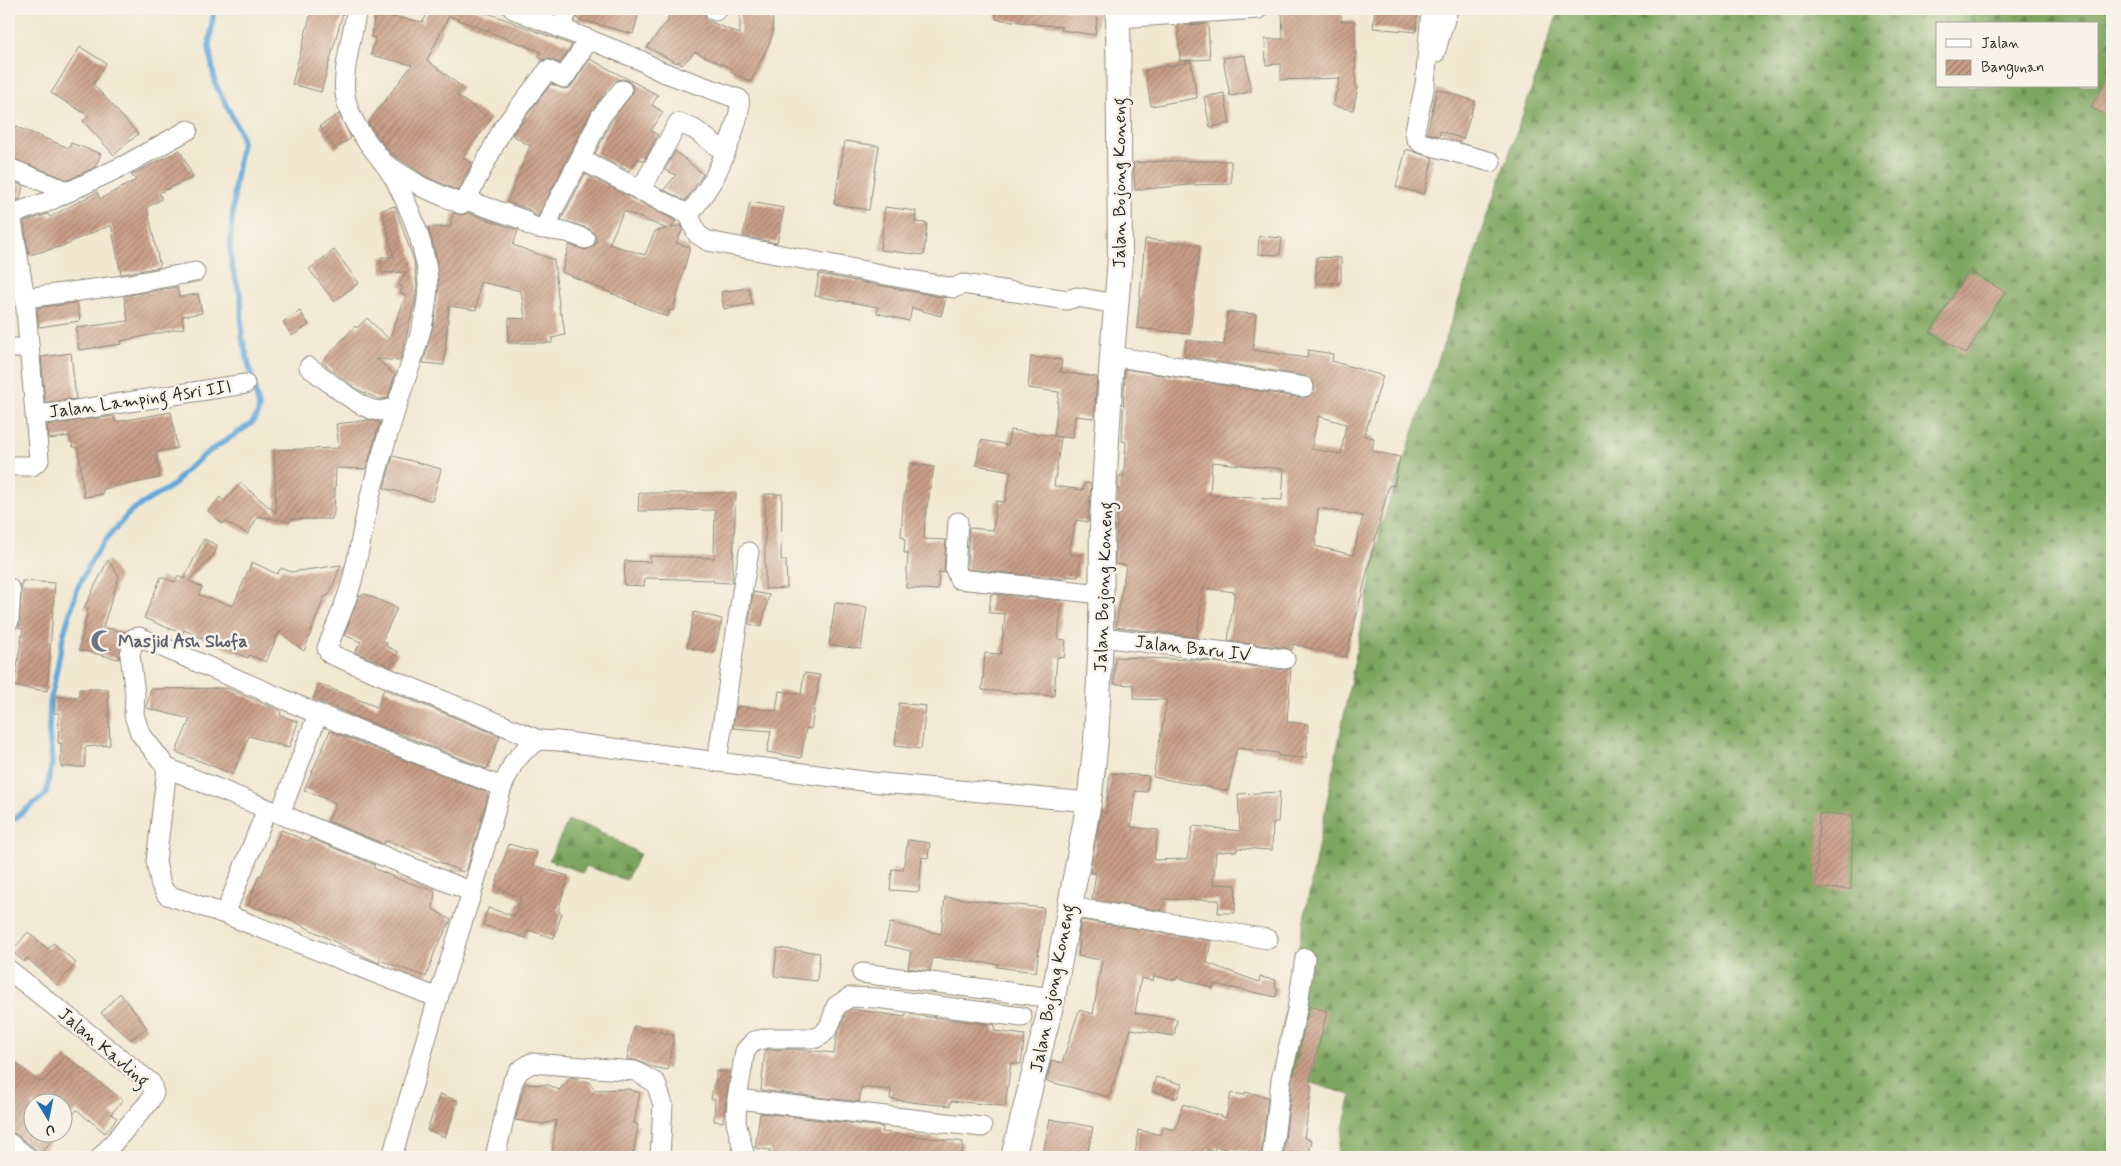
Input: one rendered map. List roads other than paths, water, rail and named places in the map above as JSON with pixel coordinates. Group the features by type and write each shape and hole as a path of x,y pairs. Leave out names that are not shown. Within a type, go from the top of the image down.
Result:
{"street":[{"path":"357,9 345,80 345,93 349,111 358,130 393,178 417,231 423,249 427,272 426,305 413,358 371,493 350,588 327,648 330,654 539,740 559,741 871,782 1089,802"},
{"path":"513,9 640,60 660,70 739,99 741,102 740,110 725,152 714,176 689,215"},
{"path":"560,28 569,9"},
{"path":"1119,13 1258,9"},
{"path":"1425,85 1431,9"},
{"path":"1448,9 1425,85 1415,130 1416,138 1421,142 1491,162"},
{"name":"Jalan Bojong Koneng","path":"1013,1157 1053,998 1089,802 1096,741 1102,637 1102,522 1120,259 1119,13"},
{"path":"382,162 422,187 461,204 466,200 504,128 519,106 548,70 564,78 589,39"},
{"path":"546,228 553,210 601,116 622,90"},
{"path":"640,191 678,123 694,129 725,152"},
{"path":"9,466 32,466 39,460 25,298 10,215 69,192 125,165 188,130"},
{"path":"580,159 689,215 696,234 708,241 954,288 963,284 1067,300 1077,297 1116,304"},
{"path":"9,168 69,192"},
{"path":"466,200 524,220 529,225 537,228 567,232 585,240"},
{"path":"25,298 124,285 195,272"},
{"path":"9,348 29,348"},
{"path":"1112,356 1304,387"},
{"path":"309,367 356,401 373,410 385,411 397,406"},
{"name":"Jalan Lamping Asri III","path":"36,414 57,413 245,384"},
{"path":"958,522 955,569 959,579 1102,594"},
{"path":"717,762 749,552"},
{"path":"9,588 9,621"},
{"path":"472,892 167,768 140,733 134,715 135,694 130,655 134,638 139,637 318,714 502,787"},
{"name":"Jalan Baru IV","path":"1102,637 1285,659"},
{"path":"225,914 318,714"},
{"path":"392,1157 502,787 514,762 525,750 539,740"},
{"path":"167,768 156,862 161,884 167,895 225,914 438,998"},
{"path":"1069,907 1268,939"},
{"path":"1272,1157 1281,1080 1297,1010 1305,958"},
{"name":"Jalan Kavling","path":"9,970 151,1083 154,1093 149,1102 102,1157"},
{"path":"862,973 1053,998"},
{"path":"745,1157 736,1122 737,1099 745,1051 754,1041 768,1038 816,1038 823,1035 829,1028 836,1006 850,997 877,998 1022,1017"},
{"path":"495,1157 513,1081 519,1071 531,1062 635,1071 656,1083 663,1105 660,1157"},
{"path":"737,1099 982,1127"},
{"path":"9,1143 27,1157"}],"waterway":[{"path":"9,823 46,794 52,762 49,732 50,703 64,633 78,587 93,558 103,543 131,511 175,484 181,475 204,455 251,424 257,416 259,407 242,337 241,297 232,267 230,247 235,184 242,142 240,132 215,83 209,47 214,9"}],"place":[{"name":"Masjid Ash Shofa","path":"102,641"}]}
